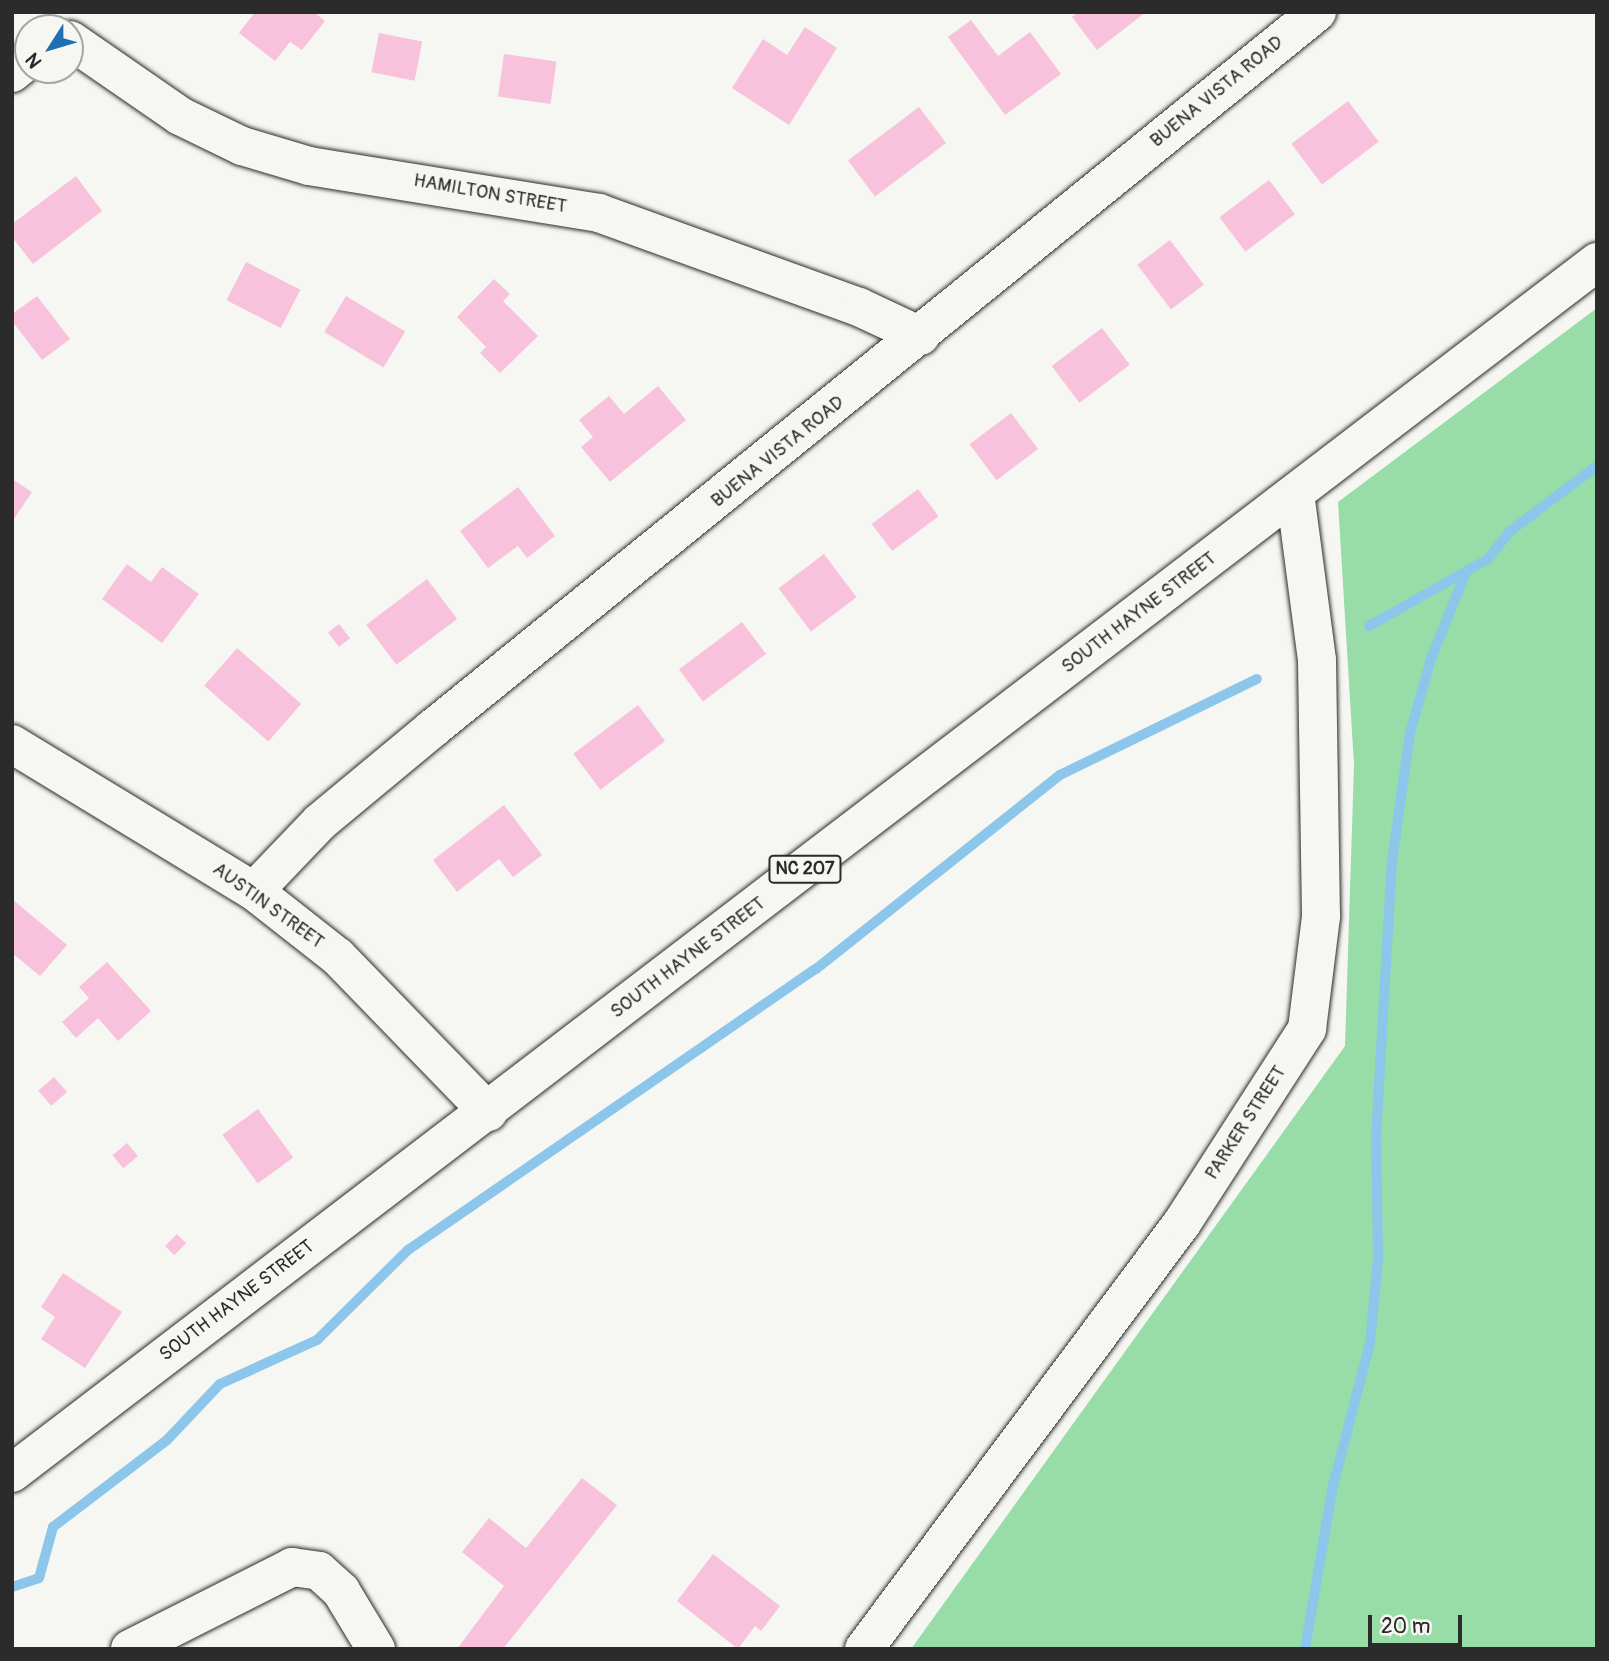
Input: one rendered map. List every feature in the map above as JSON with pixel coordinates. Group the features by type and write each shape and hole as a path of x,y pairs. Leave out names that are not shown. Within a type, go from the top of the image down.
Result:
{"street":[{"name":"BUENA VISTA ROAD","path":"254,891 320,822 361,788 1313,15"},
{"name":"HAMILTON STREET","path":"84,50 180,116 242,146 309,166 599,213 859,307 920,336"},
{"name":"SOUTH HAYNE STREET","path":"15,1467 488,1112 1597,262"},
{"name":"PARKER STREET","path":"864,1649 1182,1223 1307,1029 1321,916 1317,660 1295,494"},
{"name":"AUSTIN STREET","path":"12,744 254,891 338,957 488,1112"},
{"path":"130,1649 270,1574 292,1567 320,1571 341,1591 376,1649"}],"green space":[{"path":"1597,308 1597,1649 911,1649 1345,1046 1354,765 1338,502"}],"building":[{"path":"255,12 314,12 325,21 302,50 290,42 275,61 239,33"},
{"path":"1078,12 1146,12 1097,50 1072,17"},
{"path":"971,20 998,56 1030,32 1061,74 1005,115 948,37"},
{"path":"805,27 837,48 789,125 732,88 763,39 787,55"},
{"path":"379,33 422,41 415,81 371,72"},
{"path":"504,54 556,61 550,104 498,97"},
{"path":"1348,101 1379,142 1322,184 1291,144"},
{"path":"919,107 946,143 875,197 848,161"},
{"path":"76,176 102,211 33,264 12,237 12,224"},
{"path":"1269,180 1295,214 1245,252 1219,217"},
{"path":"1170,240 1204,285 1171,309 1137,265"},
{"path":"246,262 300,290 281,328 226,300"},
{"path":"494,279 510,294 503,301 538,336 500,373 480,353 486,347 457,317"},
{"path":"37,296 70,339 42,360 12,321 12,314"},
{"path":"346,296 405,332 384,368 324,332"},
{"path":"1102,328 1130,365 1079,403 1052,366"},
{"path":"658,386 686,420 610,482 581,447 593,437 579,420 609,396 624,414"},
{"path":"1011,413 1038,449 997,480 969,444"},
{"path":"12,479 32,492 12,522"},
{"path":"518,487 555,536 527,558 518,546 488,568 460,531"},
{"path":"918,489 938,516 892,551 872,524"},
{"path":"824,554 856,597 811,631 778,588"},
{"path":"127,564 151,582 162,567 199,594 162,643 102,599"},
{"path":"427,579 457,619 396,665 366,625"},
{"path":"742,622 766,654 703,701 679,670"},
{"path":"339,624 350,638 339,647 328,633"},
{"path":"237,648 301,704 268,742 204,686"},
{"path":"638,705 665,741 600,790 573,754"},
{"path":"504,805 542,855 513,877 499,859 457,892 433,860"},
{"path":"12,899 67,945 40,976 12,953"},
{"path":"107,962 151,1011 118,1041 98,1018 76,1038 62,1022 89,998 79,987"},
{"path":"54,1077 67,1092 51,1106 38,1091"},
{"path":"258,1109 293,1158 258,1183 222,1135"},
{"path":"127,1143 138,1156 123,1168 112,1155"},
{"path":"177,1234 186,1243 174,1255 165,1246"},
{"path":"63,1273 122,1312 85,1368 41,1339 55,1317 41,1307"},
{"path":"582,1478 617,1505 503,1649 457,1649 504,1586 462,1552 489,1518 526,1548"},
{"path":"713,1554 780,1606 761,1631 755,1626 738,1649 677,1601"}],"waterway":[{"path":"1369,626 1488,559 1509,532 1597,466"},
{"path":"1305,1649 1333,1486 1370,1343 1378,1258 1376,1137 1392,862 1410,733 1431,659 1466,572"},
{"path":"12,1587 39,1578 53,1527 167,1440 220,1384 317,1340 408,1250 816,969 1060,775 1257,679"}]}
